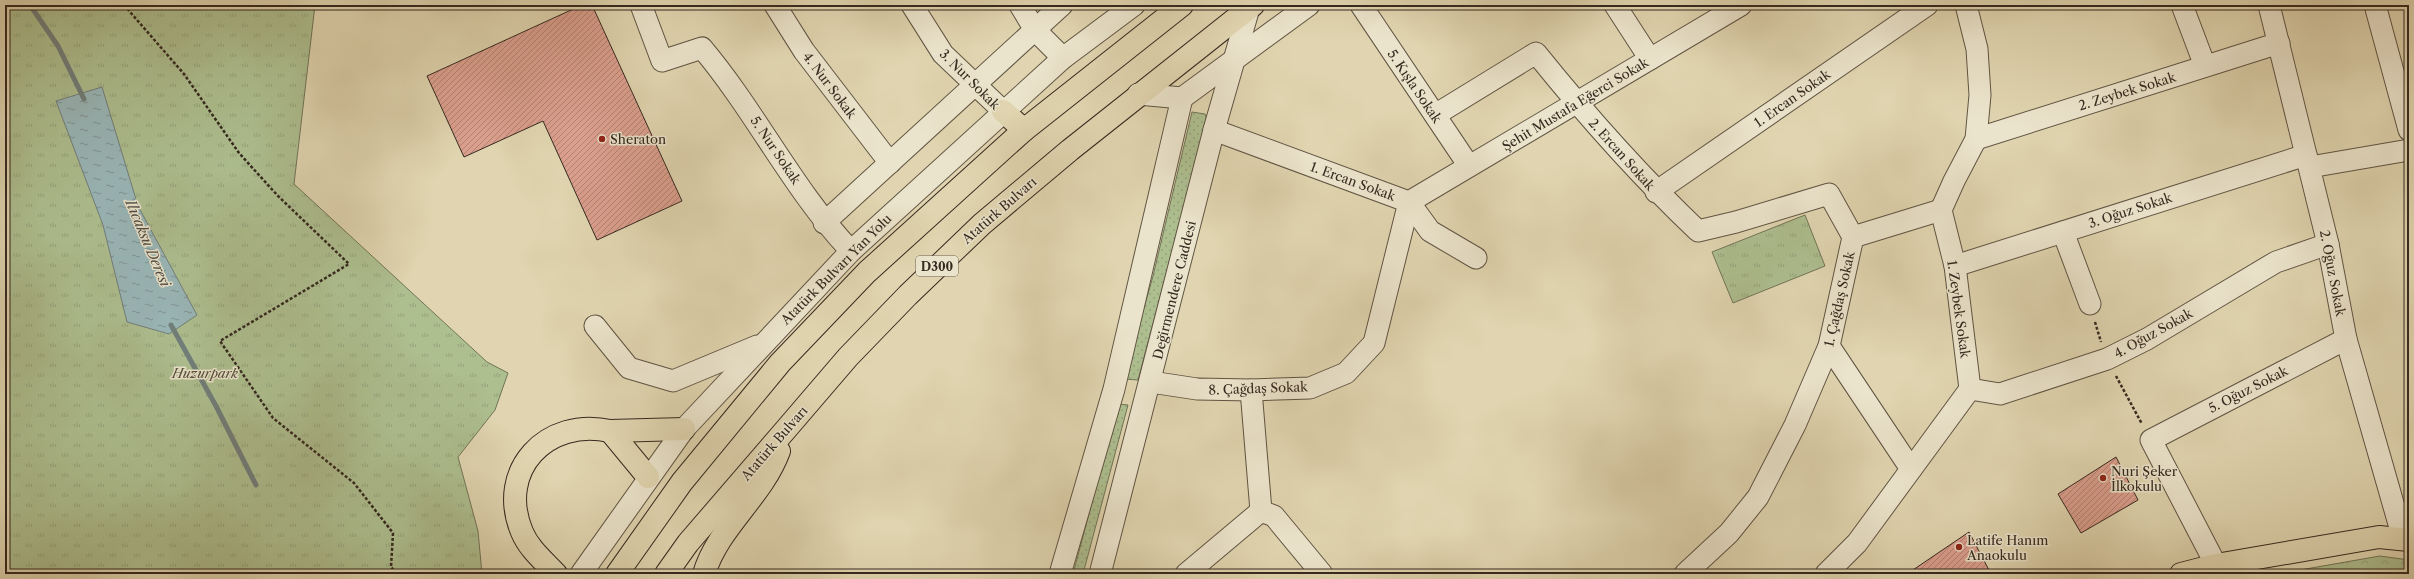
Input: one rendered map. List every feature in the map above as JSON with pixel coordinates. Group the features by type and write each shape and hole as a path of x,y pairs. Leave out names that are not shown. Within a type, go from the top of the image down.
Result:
{"main road":[{"path":"617,574 682,482 780,363 866,272 1024,130 1182,5"},
{"name":"Atatürk Bulvarı","path":"666,574 688,543 788,427 886,317 976,229 1138,94 1251,6"},
{"path":"1003,112 1024,130"},
{"path":"704,574 715,547 761,484 776,457 788,427"},
{"path":"556,574 529,546 522,532 517,511 517,477 530,455 545,440 579,428 610,431 684,429"},
{"path":"610,431 648,477"},
{"path":"2181,574 2216,565 2379,537 2406,539"}],"street":[{"name":"5. Nur Sokak","path":"640,5 662,61 702,48 730,82 824,223 851,251"},
{"name":"4. Nur Sokak","path":"775,5 804,51 890,163"},
{"name":"3. Nur Sokak","path":"912,5 943,54 974,86 1003,112"},
{"path":"1020,5 1035,30 1063,58"},
{"path":"824,223 1062,5"},
{"name":"Atatürk Bulvarı Yan Yolu","path":"581,574 648,477 684,429 763,343 851,251 1063,58 1134,5"},
{"path":"1060,574 1114,388 1182,98 1310,5"},
{"name":"5. Kışla Sokak","path":"1361,5 1469,166"},
{"path":"1615,5 1650,59"},
{"name":"Şehit Mustafa Eğerci Sokak","path":"1409,202 1741,5"},
{"name":"1. Ercan Sokak","path":"1656,192 1927,5"},
{"path":"1853,237 1941,210 1954,180 1976,138 1980,95 1977,49 1966,5"},
{"path":"2182,5 2205,66"},
{"name":"2. Oğuz Sokak","path":"2269,5 2328,244 2346,339 2406,539"},
{"path":"2375,5 2409,130"},
{"name":"Değirmendere Caddesi","path":"1100,574 1149,389 1214,130 1251,6"},
{"name":"2. Zeybek Sokak","path":"1976,138 2279,44"},
{"name":"2. Ercan Sokak","path":"1435,115 1536,53 1576,103 1656,192 1698,231"},
{"path":"1138,94 1182,98"},
{"name":"1. Ercan Sokak","path":"1214,130 1409,202 1430,231 1476,258"},
{"name":"3. Oğuz Sokak","path":"1955,266 2063,232 2308,161 2409,150"},
{"name":"1. Çağdaş Sokak","path":"1685,574 1729,533 1758,497 1795,425 1829,346 1853,237 1829,194 1736,222 1698,231"},
{"name":"8. Çağdaş Sokak","path":"1114,388 1250,390 1310,388 1346,373 1374,343 1409,202"},
{"name":"1. Zeybek Sokak","path":"1941,210 1955,266 1970,389"},
{"path":"2063,232 2090,304"},
{"name":"4. Oğuz Sokak","path":"1970,389 2000,394 2107,359 2147,339 2276,262 2328,244"},
{"path":"595,326 629,368 673,381 763,343"},
{"name":"5. Oğuz Sokak","path":"2216,565 2151,440 2346,339"},
{"path":"1829,346 1911,469"},
{"path":"1826,574 1857,543 1970,389"},
{"path":"1250,390 1261,511"},
{"path":"1186,574 1261,511"},
{"path":"1261,511 1274,516 1322,574"}],"path":[{"path":"124,5 184,74 239,153 278,196 349,264 220,341 273,418 354,484 393,533 391,567 397,574"}],"green space":[{"name":"Huzurpark","path":"5,5 315,5 294,184 487,362 508,373 495,410 458,457 478,531 482,574 5,574"},
{"path":"1192,112 1205,114 1207,120 1138,380 1124,379 1153,276"},
{"path":"1805,215 1825,266 1733,303 1712,252"},
{"path":"1118,404 1128,405 1083,574 1073,574"},
{"path":"2380,556 2409,560 2409,574 2277,574"}],"water":[{"path":"102,87 138,206 197,315 169,334 127,322 103,225 56,101"}],"building":[{"name":"Sheraton","path":"582,5 592,5 682,201 597,240 543,121 464,157 427,76"},
{"path":"2116,457 2138,500 2081,533 2058,494"},
{"path":"1969,532 1991,574 1907,574"}],"waterway":[{"name":"Ilıcaksu Deresi","path":"30,5 58,46 84,99"},
{"name":"Ilıcaksu Deresi","path":"171,325 216,406 256,485"}],"place":[{"name":"Sheraton","path":"602,139"},
{"name":"Nuri Şeker İlkokulu","path":"2103,478"},
{"name":"Latife Hanım Anaokulu","path":"1959,547"}]}
